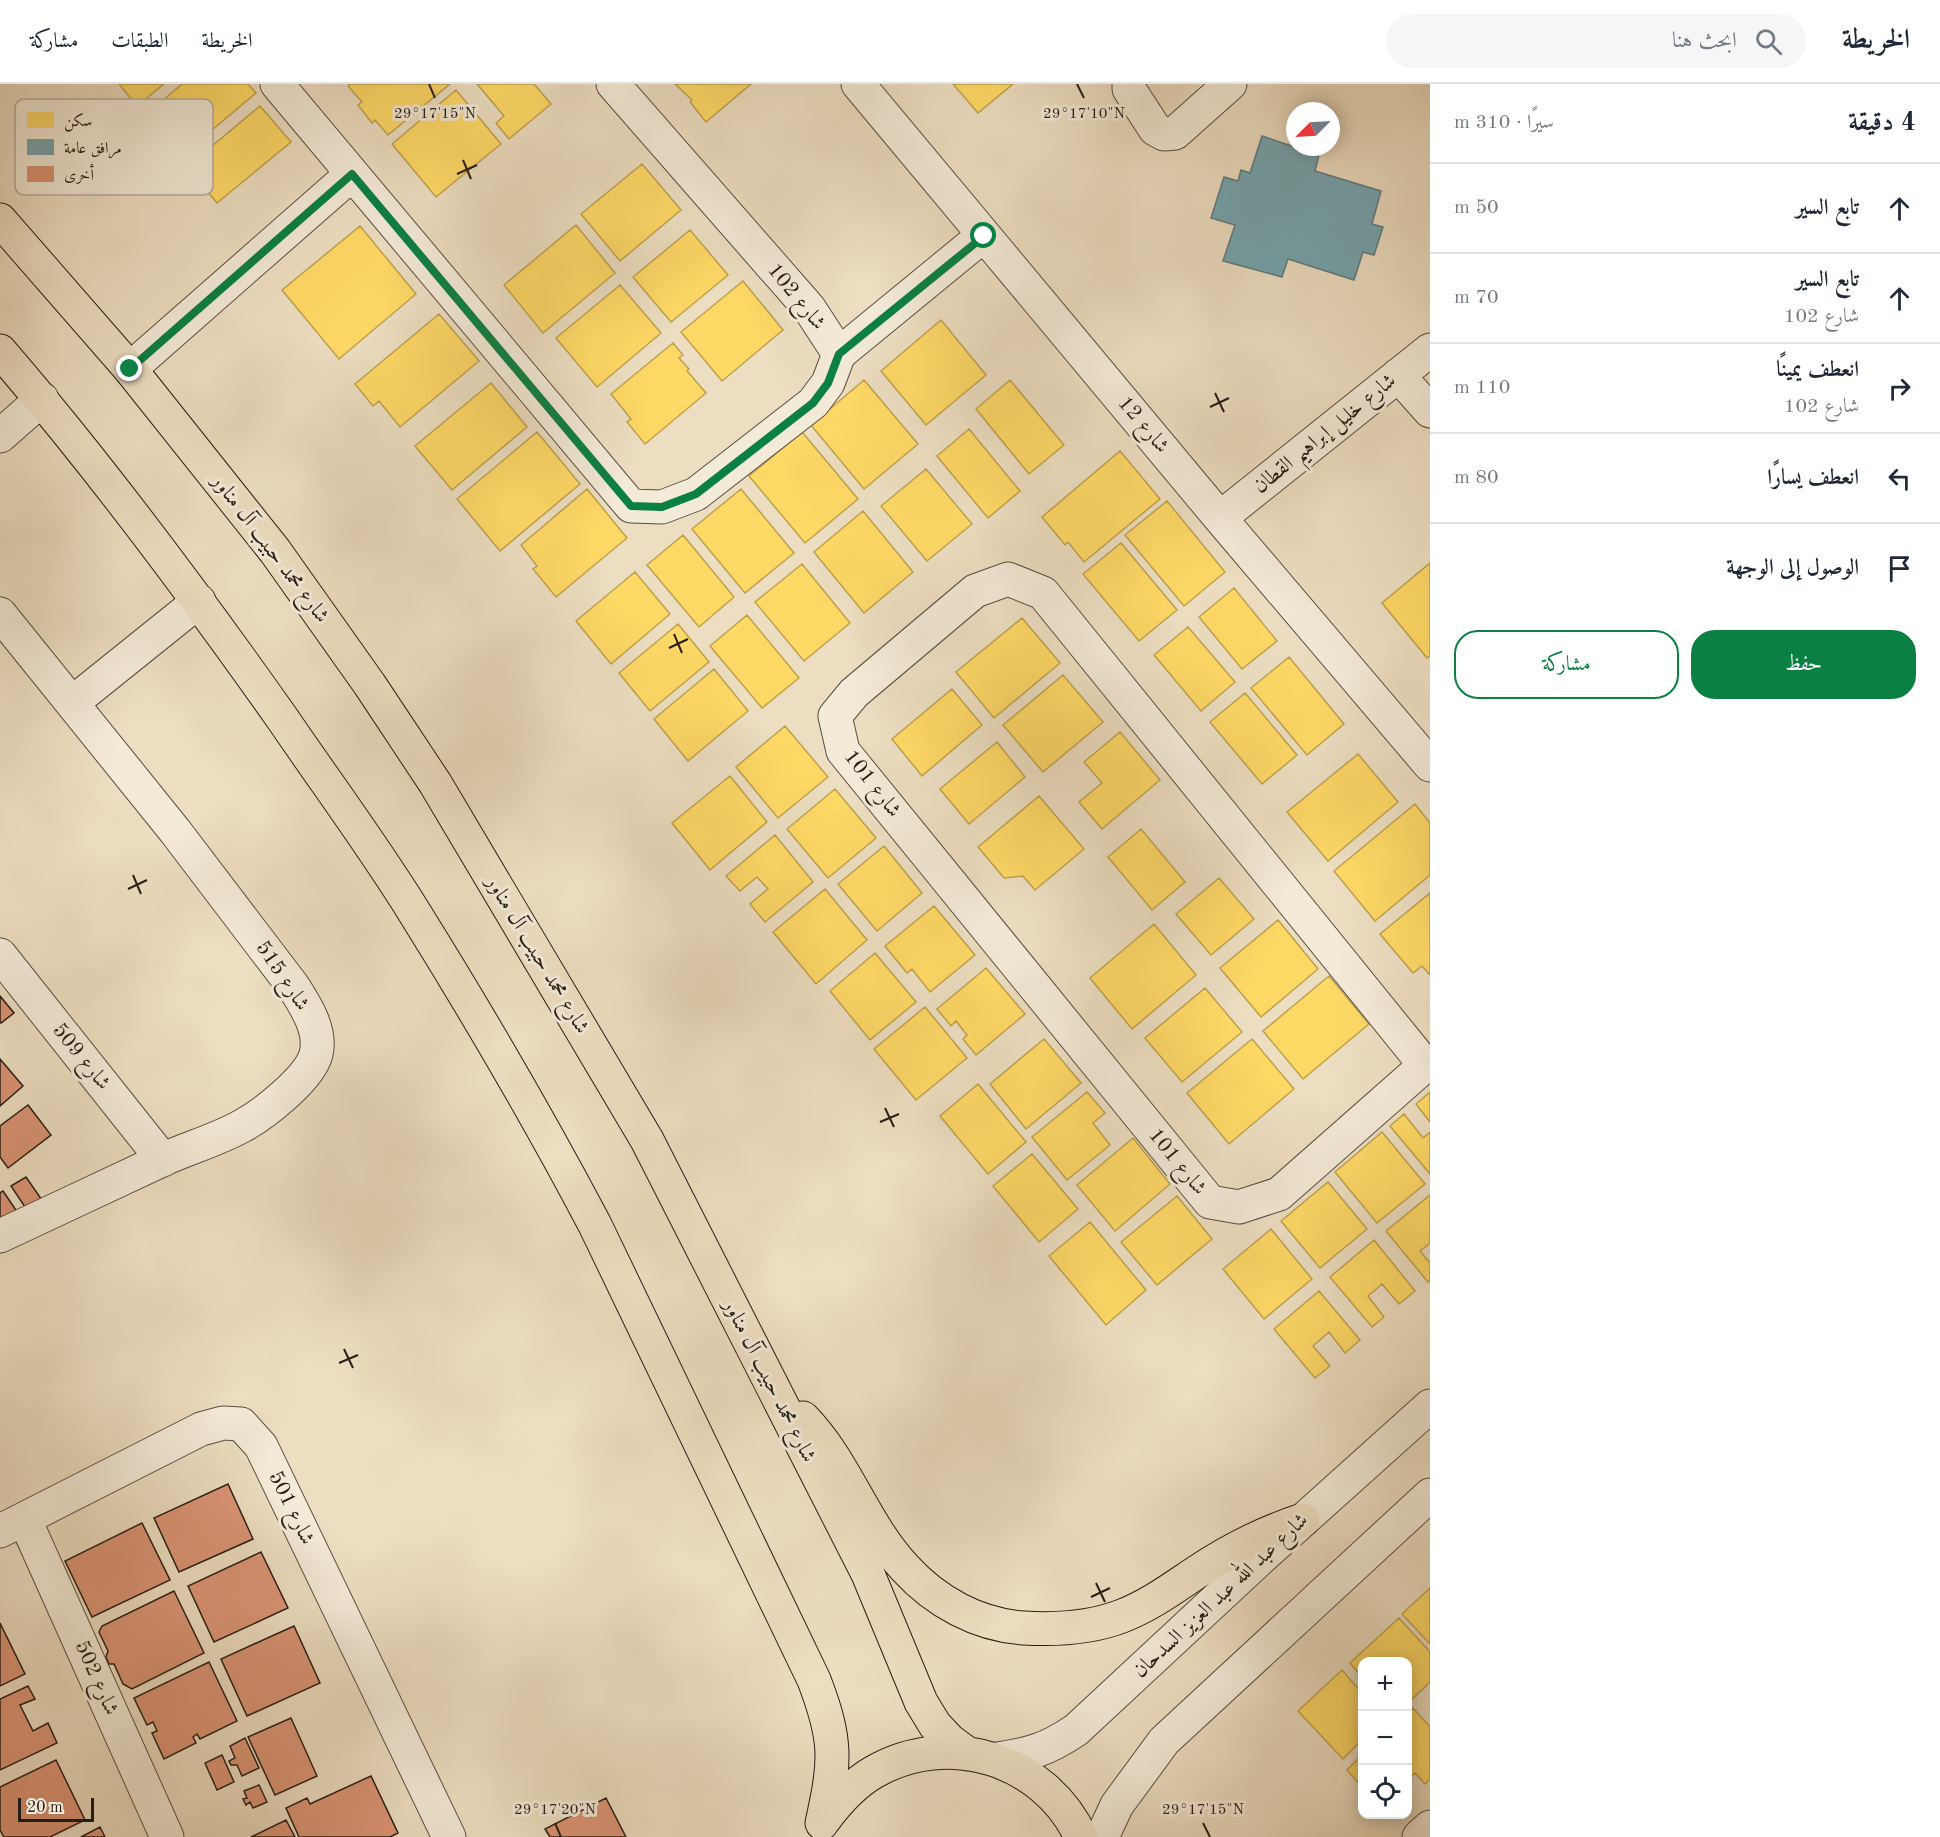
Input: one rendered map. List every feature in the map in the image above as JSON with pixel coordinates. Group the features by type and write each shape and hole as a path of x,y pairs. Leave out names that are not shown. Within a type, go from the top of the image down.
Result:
{"main road":[{"name":"شارع محمد حبيب آل مناور","path":"0,220 130,369 275,551 370,685 435,783 647,1140 868,1574 921,1702 935,1725 949,1740 1023,1773 1050,1793 1071,1819 1081,1837"},
{"path":"0,351 42,399 199,601 376,853 411,906 559,1156 595,1225 819,1691 830,1724 834,1754 832,1775 818,1830"},
{"path":"781,1404 803,1418 819,1436 834,1456 884,1545 916,1580 959,1610 989,1623 1003,1626 1061,1629 1117,1618 1163,1595 1274,1529 1303,1520"},
{"path":"818,1830 836,1803 848,1791 874,1772 896,1762 920,1755 944,1752 983,1756"}],"street":[{"path":"277,84 631,506 662,507 696,494 813,403 828,383 839,354 984,236"},
{"name":"شارع 102","path":"614,84 809,308 839,354"},
{"name":"شارع 12","path":"858,84 1220,518 1430,765"},
{"path":"1129,84 1129,89 1155,129 1164,134 1175,133 1230,84"},
{"path":"130,369 352,174"},
{"name":"شارع خليل إبراهيم القطان","path":"1220,518 1430,350"},
{"path":"1398,375 1430,411"},
{"path":"0,436 42,399"},
{"name":"شارع 101","path":"1008,579 1043,593 1427,1063 1279,1194 1239,1207 1210,1202 843,751 835,716 854,693 975,591 1008,579"},
{"path":"72,703 199,601"},
{"name":"شارع 515","path":"0,614 175,831 293,986 306,1008 317,1040 316,1054 306,1072 289,1091 242,1126 0,1236"},
{"name":"شارع 509","path":"0,955 163,1160"},
{"name":"شارع عبد الله عبد العزيز السدحان","path":"983,1756 1030,1754 1052,1746 1076,1730 1430,1406"},
{"name":"شارع 501","path":"12,1525 201,1429 223,1423 241,1424 261,1446 449,1837"},
{"path":"1102,1837 1123,1795 1164,1741 1430,1495"},
{"name":"شارع 502","path":"12,1525 166,1837"},
{"path":"1419,1837 1430,1827"}],"building: سكن":[{"path":"119,84 164,84 146,99 131,99"},
{"path":"182,84 248,84 256,93 213,129 213,99 164,99"},
{"path":"350,84 450,84 388,135 375,120 372,123 358,105 362,102 348,86"},
{"path":"477,84 534,84 551,104 509,139 496,123 504,116"},
{"path":"675,84 751,84 706,122 690,102 692,100"},
{"path":"953,84 1013,84 978,113"},
{"path":"456,90 501,144 436,197 392,144"},
{"path":"260,106 291,142 217,203 210,195 213,195 213,145"},
{"path":"642,164 681,210 620,261 581,214"},
{"path":"576,225 615,273 543,333 504,285"},
{"path":"360,226 416,294 339,359 282,290"},
{"path":"690,230 728,275 671,322 633,277"},
{"path":"743,281 783,330 722,381 681,332"},
{"path":"620,285 661,333 597,387 556,338"},
{"path":"439,314 479,361 400,427 379,401 373,406 355,384"},
{"path":"941,320 986,375 926,425 881,371"},
{"path":"673,343 683,355 679,358 689,369 687,371 706,393 645,444 627,422 631,419 611,394"},
{"path":"864,380 918,444 864,489 811,425"},
{"path":"1010,380 1064,445 1029,474 976,409"},
{"path":"491,383 527,427 452,490 415,446"},
{"path":"969,429 1020,491 988,518 937,456"},
{"path":"537,432 580,484 500,551 457,499"},
{"path":"802,432 858,499 805,543 749,476"},
{"path":"1120,451 1160,499 1084,562 1068,542 1065,545 1042,517"},
{"path":"926,469 972,524 927,561 881,506"},
{"path":"587,489 627,538 556,597 533,569 537,566 521,545"},
{"path":"741,489 794,553 745,593 692,529"},
{"path":"1167,501 1225,572 1184,606 1125,535"},
{"path":"863,511 913,572 864,613 814,552"},
{"path":"683,535 734,597 699,627 647,565"},
{"path":"1121,543 1177,610 1139,641 1083,574"},
{"path":"1430,563 1430,656 1427,658 1382,603"},
{"path":"802,564 850,623 804,661 755,602"},
{"path":"635,572 670,614 611,664 576,621"},
{"path":"1234,588 1277,641 1242,669 1199,617"},
{"path":"747,615 799,678 762,708 710,646"},
{"path":"1022,618 1060,663 994,718 956,672"},
{"path":"678,624 709,662 650,711 619,673"},
{"path":"1188,627 1235,682 1201,711 1154,655"},
{"path":"1289,657 1344,724 1307,755 1251,688"},
{"path":"714,669 748,711 688,761 654,719"},
{"path":"1063,675 1103,722 1043,772 1003,725"},
{"path":"952,689 982,725 922,776 892,739"},
{"path":"1245,693 1297,755 1262,784 1210,722"},
{"path":"785,726 828,777 778,818 736,767"},
{"path":"1120,732 1160,780 1102,829 1079,802 1102,783 1084,762"},
{"path":"997,742 1025,777 969,824 940,789"},
{"path":"1358,754 1398,802 1328,861 1287,812"},
{"path":"730,776 767,822 710,870 672,823"},
{"path":"835,789 876,838 828,878 787,829"},
{"path":"1039,796 1084,849 1035,890 1023,876 1004,878 978,847"},
{"path":"1415,804 1430,823 1430,875 1375,921 1334,871"},
{"path":"1141,829 1185,882 1152,910 1108,857"},
{"path":"775,835 813,882 765,922 750,904 768,889 757,877 740,891 726,876"},
{"path":"884,846 922,893 877,931 838,884"},
{"path":"1219,878 1254,919 1211,955 1176,914"},
{"path":"825,889 867,940 816,984 773,932"},
{"path":"1430,893 1430,975 1422,966 1413,973 1380,934"},
{"path":"934,906 975,955 930,992 912,969 907,973 885,946"},
{"path":"1278,920 1318,969 1261,1017 1220,968"},
{"path":"1154,924 1196,975 1132,1029 1090,978"},
{"path":"875,953 916,1002 870,1040 830,991"},
{"path":"986,968 1025,1014 976,1055 963,1039 967,1035 956,1021 951,1026 937,1009"},
{"path":"1329,976 1369,1024 1303,1079 1263,1031"},
{"path":"1205,988 1242,1032 1182,1082 1145,1038"},
{"path":"925,1007 967,1058 916,1100 874,1049"},
{"path":"1044,1039 1081,1083 1026,1129 990,1084"},
{"path":"1252,1039 1294,1089 1229,1144 1187,1093"},
{"path":"978,1084 1026,1142 988,1174 940,1116"},
{"path":"1087,1092 1105,1113 1093,1123 1110,1145 1067,1180 1032,1137"},
{"path":"1430,1092 1430,1122 1416,1104"},
{"path":"1404,1114 1423,1138 1430,1132 1430,1174 1390,1126"},
{"path":"1382,1132 1425,1184 1377,1223 1335,1172"},
{"path":"1133,1138 1170,1184 1115,1231 1077,1185"},
{"path":"1032,1154 1078,1209 1039,1242 993,1186"},
{"path":"1328,1182 1367,1229 1320,1268 1281,1221"},
{"path":"1430,1195 1430,1243 1420,1251 1430,1263 1430,1281 1428,1282 1386,1231"},
{"path":"1177,1196 1212,1239 1157,1285 1121,1242"},
{"path":"1090,1222 1146,1290 1106,1325 1049,1256"},
{"path":"1271,1229 1312,1279 1264,1319 1223,1269"},
{"path":"1374,1240 1415,1291 1399,1304 1382,1284 1368,1296 1384,1317 1372,1327 1330,1277"},
{"path":"1319,1291 1360,1340 1345,1353 1329,1332 1313,1346 1330,1366 1315,1378 1274,1329"},
{"path":"1430,1588 1430,1644 1402,1614"},
{"path":"1399,1618 1430,1652 1430,1682 1412,1699 1412,1657 1358,1657 1358,1672 1350,1663"},
{"path":"1342,1670 1358,1688 1358,1744 1343,1759 1298,1711"},
{"path":"1412,1709 1430,1727 1430,1779 1425,1784 1415,1773 1412,1776"},
{"path":"1358,1759 1358,1782 1347,1770"}],"building: مرافق عامة":[{"path":"1262,136 1286,144 1286,156 1319,156 1315,171 1381,191 1372,224 1383,227 1374,255 1363,252 1354,280 1288,259 1282,277 1223,261 1235,225 1211,218 1224,177 1238,181 1241,170 1250,173"}],"building: أخرى":[{"path":"0,996 14,1013 1,1023 0,1021"},
{"path":"0,1059 23,1086 0,1106"},
{"path":"28,1105 51,1135 8,1168 0,1157 0,1126"},
{"path":"26,1177 44,1203 29,1213 11,1186"},
{"path":"3,1191 20,1216 0,1229 0,1193"},
{"path":"228,1484 253,1539 179,1572 154,1518"},
{"path":"142,1523 170,1580 92,1617 65,1561"},
{"path":"261,1552 288,1608 214,1642 188,1586"},
{"path":"174,1591 204,1653 132,1689 123,1684 114,1664 109,1664 106,1657 108,1651 99,1632 102,1626"},
{"path":"0,1623 25,1674 0,1686"},
{"path":"294,1626 320,1683 247,1716 221,1659"},
{"path":"209,1662 237,1721 200,1739 197,1734 193,1737 196,1743 164,1759 152,1733 157,1731 153,1722 147,1725 134,1698"},
{"path":"28,1686 35,1699 20,1705 33,1731 48,1723 57,1743 0,1770 0,1699"},
{"path":"291,1718 317,1776 275,1795 248,1737"},
{"path":"245,1738 259,1768 242,1776 237,1765 231,1765 229,1761 235,1758 230,1746"},
{"path":"222,1755 234,1782 217,1790 205,1763"},
{"path":"56,1760 85,1820 50,1837 4,1837 0,1830 0,1787"},
{"path":"371,1776 398,1833 390,1837 299,1837 286,1808 307,1798 310,1804"},
{"path":"259,1785 267,1802 253,1808 250,1802 246,1805 243,1799 247,1798 244,1791"},
{"path":"606,1798 626,1837 550,1837 545,1829"},
{"path":"286,1820 295,1837 251,1837"},
{"path":"100,1827 105,1837 81,1837"}],"route":[{"path":"130,369 352,174 631,506 662,507 696,494 813,403 828,383 839,354 984,236"}]}
